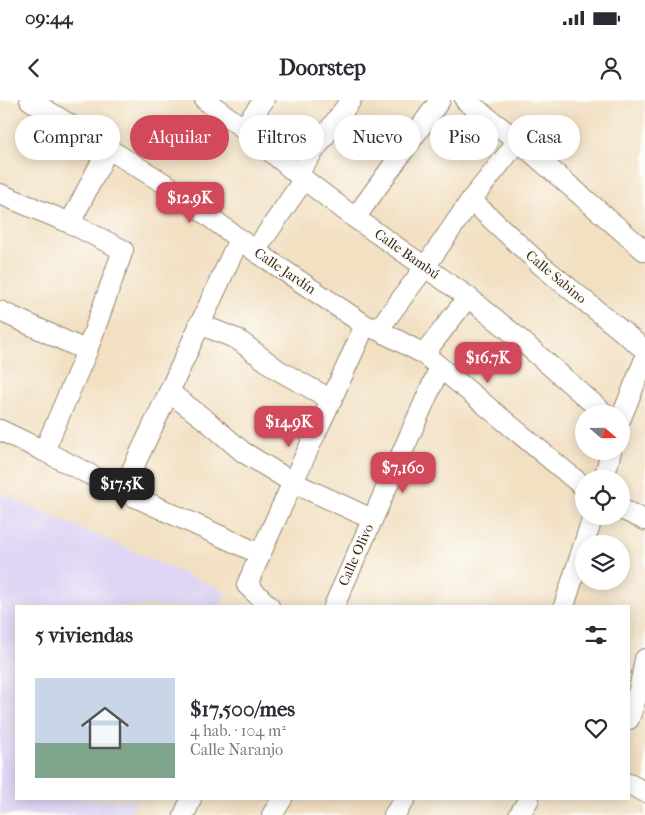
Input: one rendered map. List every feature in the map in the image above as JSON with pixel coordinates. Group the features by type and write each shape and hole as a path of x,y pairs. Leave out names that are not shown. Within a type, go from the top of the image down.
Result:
{"street":[{"name":"Calle Jardín","path":"30,100 54,115"},
{"name":"Calle Bambú","path":"205,100 239,125"},
{"path":"253,115 264,100"},
{"path":"122,491 199,324 247,245 300,177 351,100"},
{"path":"355,218 440,100"},
{"path":"465,100 508,133"},
{"path":"269,605 247,585 292,482 332,400 372,328 425,266 471,200 508,154"},
{"name":"Calle Jardín","path":"120,156 170,187 247,245 372,328 424,354 575,480"},
{"path":"70,223 102,160"},
{"name":"Calle Bambú","path":"280,160 355,218 468,297 515,335 595,405"},
{"path":"540,160 645,251"},
{"path":"0,194 70,223 123,250 88,351 44,451"},
{"name":"Calle Sabino","path":"471,200 540,266 645,350"},
{"path":"424,354 468,297"},
{"path":"0,311 88,351"},
{"path":"199,324 237,339 278,370 332,400"},
{"path":"626,405 645,359"},
{"name":"Calle Olivo","path":"334,605 440,367"},
{"path":"169,392 243,452 292,482 372,519"},
{"path":"0,430 122,491 260,554"},
{"path":"630,513 645,520"},
{"path":"564,605 575,572"},
{"path":"630,716 639,690 645,659"},
{"path":"630,784 645,792"},
{"path":"184,815 191,800"},
{"path":"272,815 281,800"},
{"path":"394,815 403,800"},
{"path":"519,815 528,800"}],"shaded area":[{"path":"0,493 226,592 220,605 15,605 15,800 137,800 130,815 0,814"}]}
